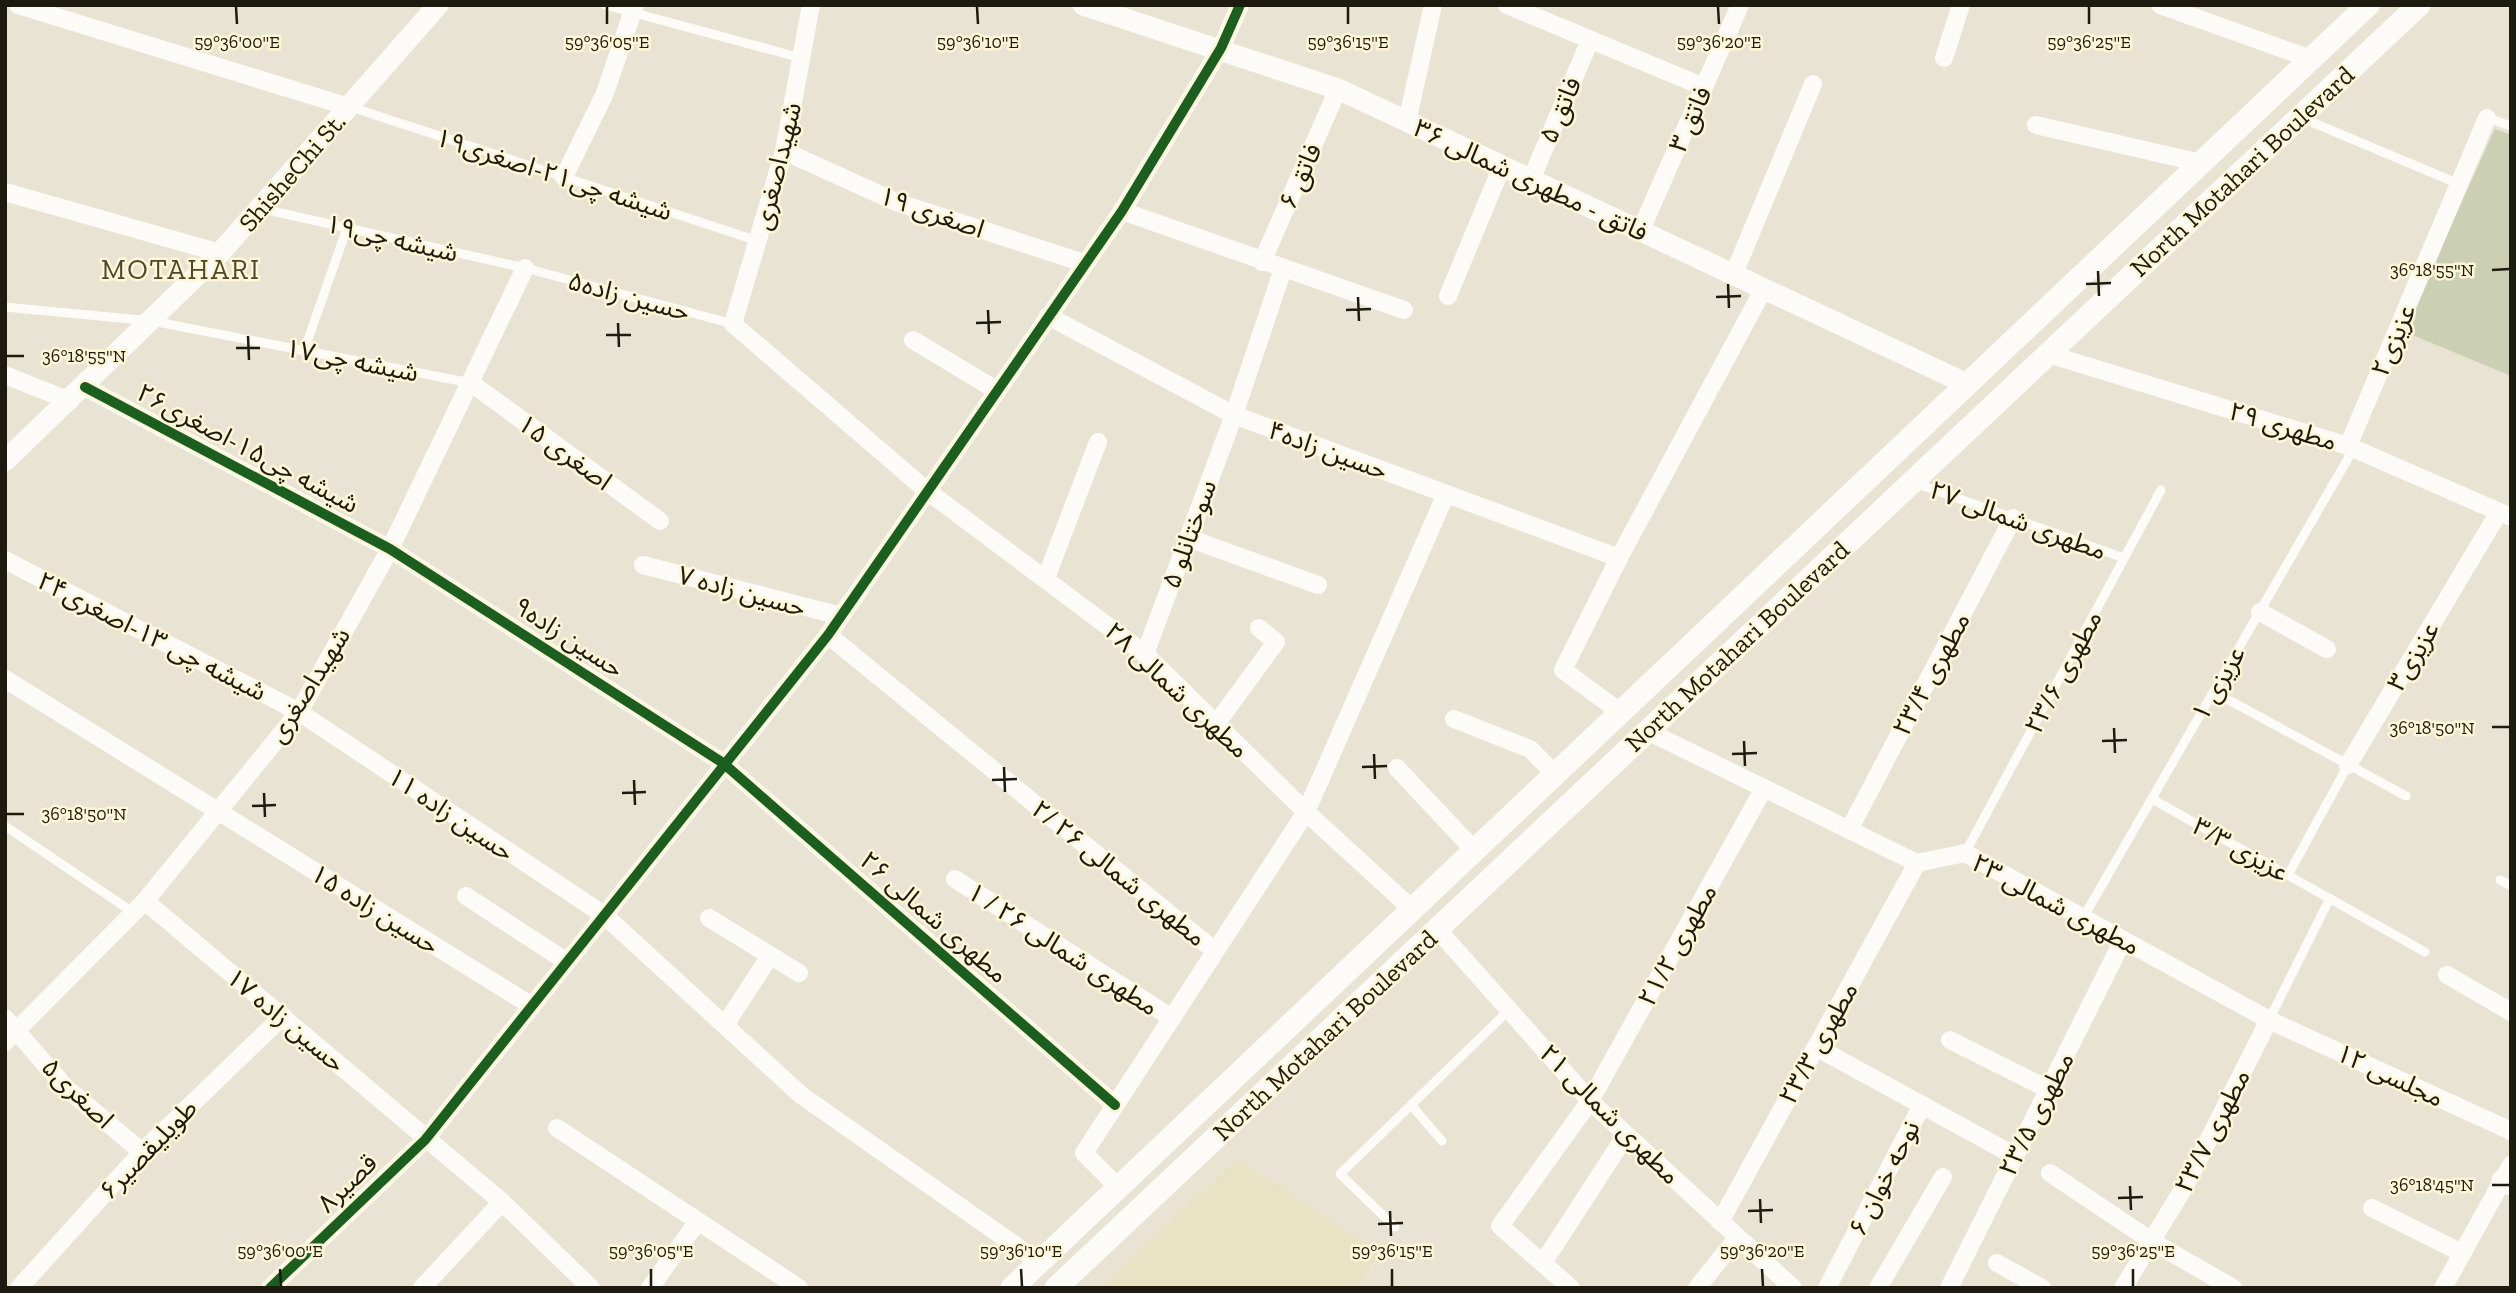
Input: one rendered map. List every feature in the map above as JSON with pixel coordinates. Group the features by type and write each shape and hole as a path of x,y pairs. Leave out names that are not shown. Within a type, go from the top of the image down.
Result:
{"main road":[{"name":"North Motahari Boulevard","path":"1012,1288 2368,5"},
{"name":"North Motahari Boulevard","path":"1056,1288 2419,5"},
{"path":"2244,122 2269,145"},
{"path":"1791,551 1814,574"}],"street":[{"path":"18,5 349,107"},
{"name":"ShisheChi St.","path":"393,55 428,5"},
{"name":"ShisheChi St.","path":"5,461 220,253 438,5"},
{"name":"شهیداصغری","path":"733,324 785,152 811,5"},
{"name":"فاتق - مطهری شمالی ۳۶","path":"1083,5 1221,48 1338,89 1967,384"},
{"name":"قصیر۸","path":"270,1288 425,1140 723,763 828,635 1122,211 1221,48 1240,5"},
{"path":"1407,122 1433,5"},
{"path":"1507,5 1704,87"},
{"name":"فاتق ۳","path":"1640,232 1740,5"},
{"path":"1944,58 1961,5"},
{"path":"2169,7 2311,59"},
{"path":"564,177 604,93 634,9"},
{"name":"فاتق ۵","path":"1531,180 1590,40"},
{"path":"1733,276 1813,84"},
{"name":"فاتق ۶","path":"1262,262 1338,89"},
{"name":"عزیزی۲","path":"2351,447 2487,118"},
{"path":"2036,125 2201,163"},
{"name":"اصغری ۱۹","path":"785,152 896,202 1084,263"},
{"path":"1448,296 1502,166"},
{"path":"5,192 220,253"},
{"path":"1122,211 1404,310"},
{"name":"شهیداصغری","path":"10,1030 140,907 299,712 390,549 525,268"},
{"name":"سوختانلو ۵","path":"1145,654 1234,415 1283,269"},
{"path":"1620,712 1563,670 1619,558 1763,290"},
{"name":"حسین زاده۴","path":"1048,316 1234,415 1619,558"},
{"name":"مطهری شمالی ۲۸","path":"733,324 926,490 1145,654 1306,812 1412,909"},
{"path":"913,340 996,390"},
{"name":"مطهری ۲۹","path":"2048,354 2351,447 2505,515"},
{"name":"شیشه چی۱۵-اصغری۲۶","path":"5,375 77,394 390,549"},
{"name":"اصغری ۱۵","path":"471,383 660,521"},
{"path":"1046,578 1098,442"},
{"path":"1118,1187 1084,1153 1306,812 1446,494"},
{"name":"عزیزی۳","path":"2348,765 2505,515"},
{"name":"مطهری ۲۳/۴","path":"1849,830 2013,518"},
{"path":"1188,538 1318,585"},
{"name":"حسین زاده۹","path":"390,549 723,763"},
{"name":"شیشه چی ۱۳-اصغری۲۴","path":"5,560 299,712"},
{"name":"حسین زاده ۷","path":"643,565 841,616"},
{"path":"2259,612 2327,649"},
{"path":"1216,724 1276,642 1259,628"},
{"name":"مطهری شمالی ۲۶ /۲","path":"828,635 1216,951"},
{"name":"حسین زاده ۱۵","path":"5,679 532,1006"},
{"name":"حسین زاده ۱۱","path":"299,712 604,915 802,1095 1039,1262"},
{"path":"1454,719 1530,749 1555,774"},
{"path":"1647,732 1917,863"},
{"name":"مطهری شمالی ۲۶","path":"723,763 1115,1105"},
{"path":"1397,768 1474,850"},
{"name":"مطهری ۲۱/۲","path":"1543,1264 1500,1226 1590,1101 1764,788"},
{"name":"مطهری شمالی ۲۳","path":"1917,863 1965,853 2269,1020"},
{"name":"مطهری ۲۳/۳","path":"1720,1222 1917,863"},
{"name":"مطهری شمالی ۲۶ / ۱","path":"955,879 1172,1018"},
{"path":"466,896 567,962"},
{"name":"حسین زاده ۱۷","path":"140,907 283,1016 425,1140 502,1202 591,1288"},
{"path":"709,918 799,973"},
{"name":"مطهری شمالی ۲۱","path":"1437,929 1590,1101 1793,1288"},
{"name":"مطهری ۲۳/۵","path":"1949,1288 2123,940"},
{"path":"724,1025 770,956"},
{"path":"2447,975 2511,1012"},
{"name":"طویلیقصیر۶","path":"19,1288 142,1152 283,1016"},
{"name":"مجلسی ۱۲","path":"2269,1020 2511,1131"},
{"name":"مطهری ۲۳/۷","path":"2123,1288 2185,1186 2269,1020"},
{"name":"اصغری۵","path":"10,1030 66,1088 142,1152"},
{"path":"1950,1040 2048,1089"},
{"path":"1816,1047 2015,1156"},
{"name":"نوحه خوان ۶","path":"1827,1288 1922,1105"},
{"path":"557,1128 799,1288"},
{"path":"1572,1288 1543,1264 1626,1135"},
{"path":"2050,1173 2153,1241 2233,1288"},
{"path":"1878,1288 1943,1177"},
{"path":"2443,1288 2508,1177"},
{"path":"422,1288 502,1202"},
{"path":"2372,1208 2462,1253"},
{"path":"650,1288 698,1221"},
{"path":"1697,1288 1737,1238"},
{"path":"1997,1264 2042,1288"},
{"path":"5,1279 13,1288"}],"lane":[{"path":"605,5 634,9 801,58"},
{"name":"شیشه چی۲۱-اصغری۱۹","path":"349,107 758,241"},
{"path":"2300,117 2459,184"},
{"path":"2487,118 2511,126"},
{"name":"شیشه چی۱۹","path":"260,208 525,268"},
{"path":"304,351 347,228"},
{"name":"حسین زاده۵","path":"525,268 733,324"},
{"name":"شیشه چی۱۷","path":"5,307 152,321 471,383"},
{"name":"عزیزی ۱","path":"2083,918 2351,447"},
{"name":"مطهری شمالی ۲۷","path":"1912,482 2124,558"},
{"name":"مطهری ۲۳/۶","path":"1965,853 2161,490"},
{"path":"2214,692 2406,796"},
{"name":"عزیزی۳","path":"2288,875 2348,765"},
{"name":"عزیزی ۳/۳","path":"2152,799 2425,952"},
{"path":"5,826 140,907"},
{"path":"2500,880 2511,886"},
{"path":"2269,1020 2330,898"},
{"path":"1395,1227 1340,1174 1508,1010"},
{"path":"1411,1105 1443,1141"}],"shaded area":[{"path":"1237,1159 1379,1252 1356,1288 1101,1288"}],"green space":[{"path":"2495,129 2511,135 2511,376 2403,331"}],"cycle path":[{"path":"270,1288 425,1140 828,635 1122,211 1221,48 1240,5"},
{"path":"85,387 390,549 723,763 1115,1105"}],"district":[{"name":"MOTAHARI","path":"181,269"}]}
